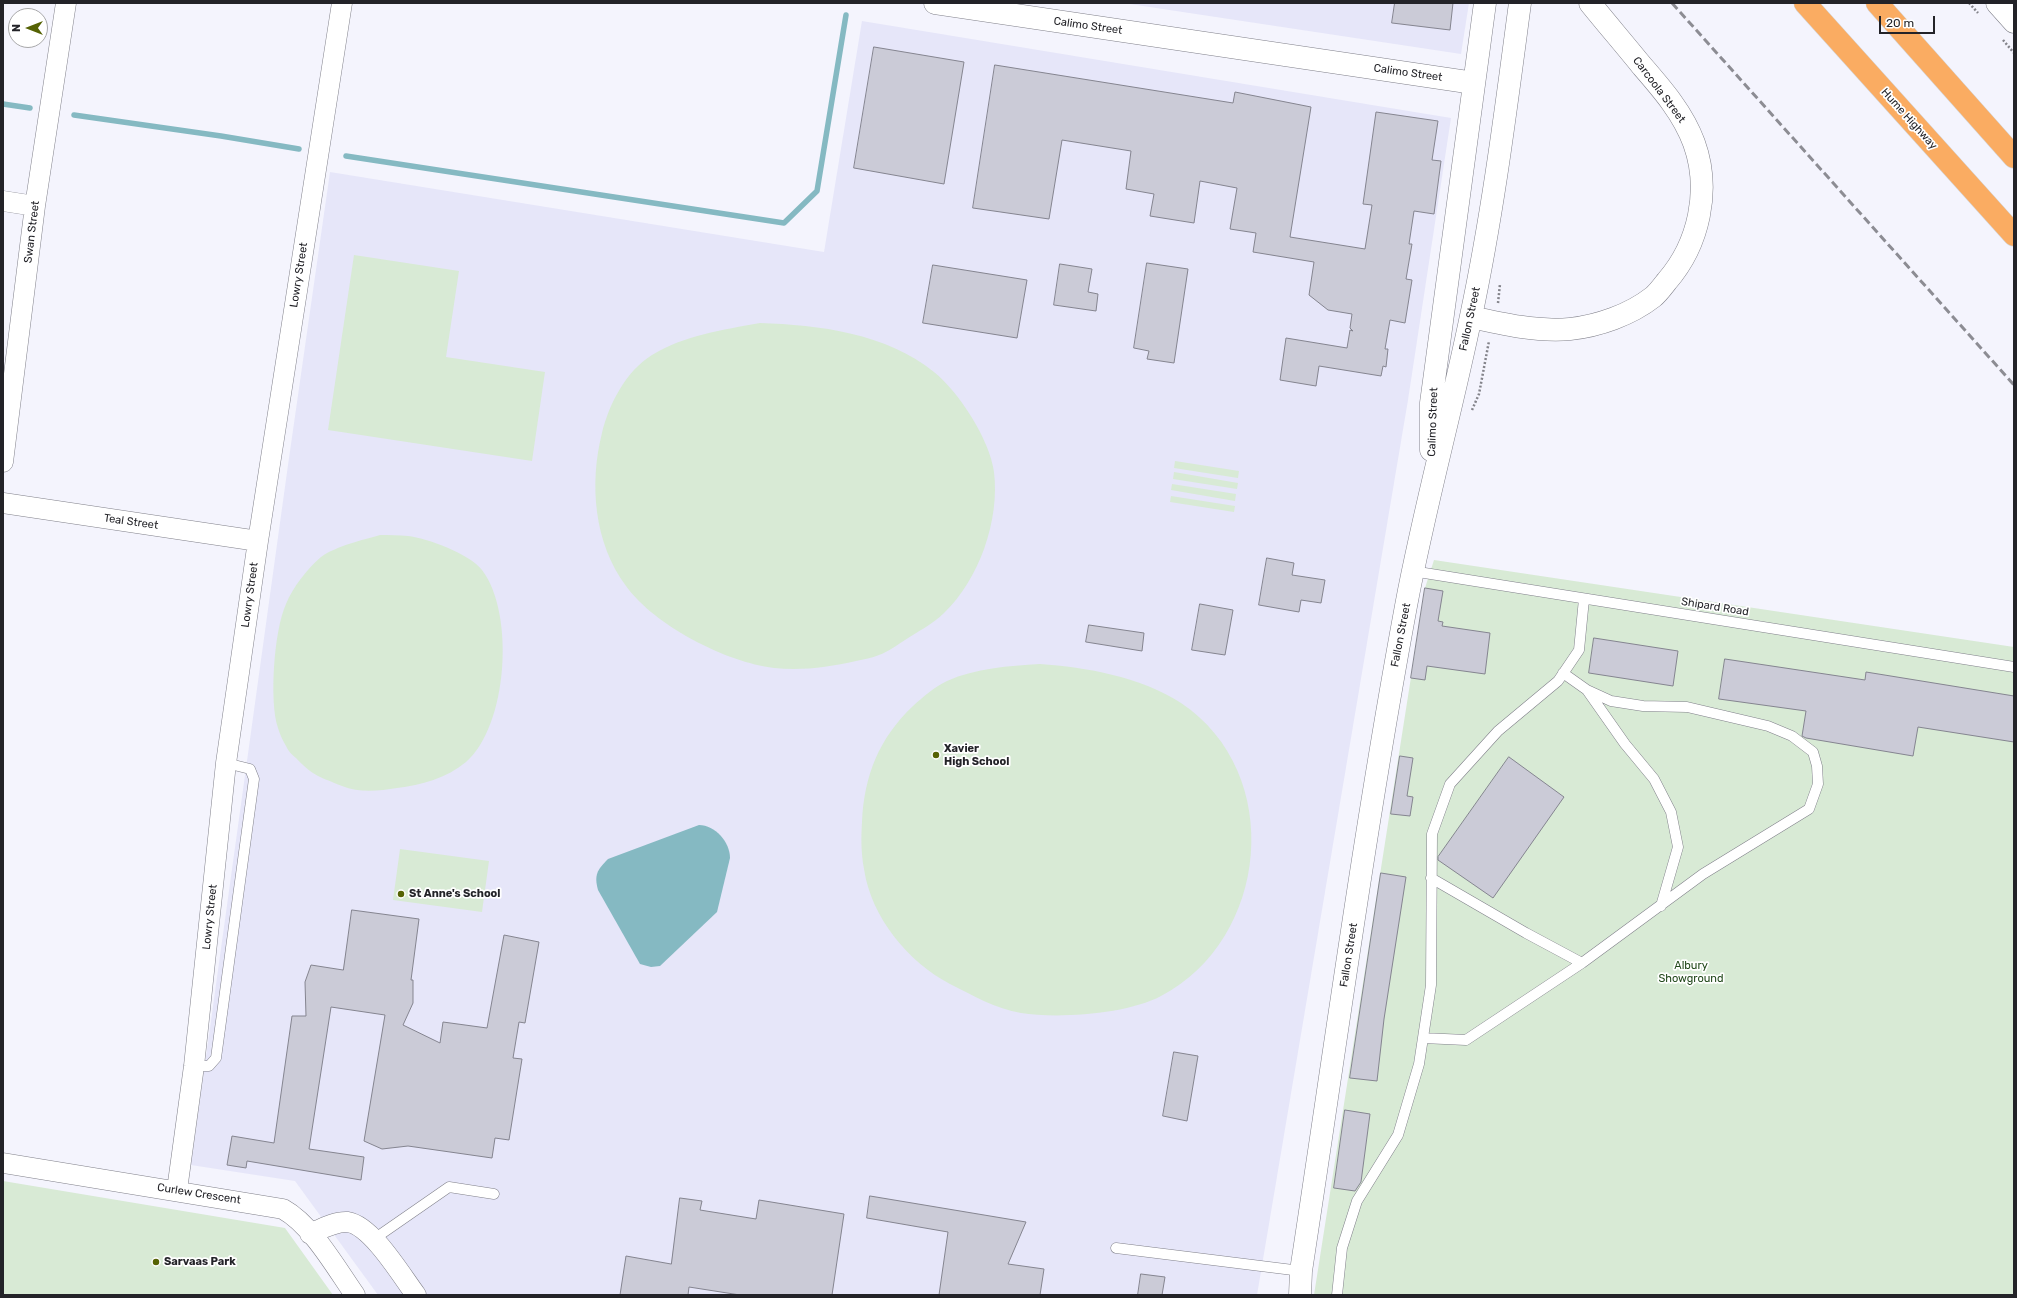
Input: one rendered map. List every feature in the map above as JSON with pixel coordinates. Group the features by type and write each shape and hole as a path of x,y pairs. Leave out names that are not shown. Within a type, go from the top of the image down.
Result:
{"highway":[{"name":"Hume Highway","path":"1805,3 2014,235"},
{"path":"1877,3 2014,157"}],"street":[{"name":"Swan Street","path":"3,462 35,206 66,3"},
{"name":"Lowry Street","path":"177,1190 194,1066 226,763 258,541 342,3"},
{"name":"Calimo Street","path":"935,3 997,8 1474,83 1432,403 1431,492"},
{"path":"1474,83 1485,3"},
{"name":"Fallon Street","path":"1300,1295 1301,1271 1388,699 1412,571 1471,317 1483,256 1502,136 1520,3"},
{"name":"Carcoola Street","path":"1471,317 1551,330 1570,329 1608,321 1654,297 1678,268 1691,244 1699,217 1701,195 1701,178 1694,144 1676,108 1590,3"},
{"path":"1997,3 2014,22"},
{"path":"3,201 35,206"},
{"name":"Teal Street","path":"3,503 258,541"},
{"name":"Curlew Crescent","path":"3,1163 177,1190 283,1209 294,1215 310,1234 355,1295"},
{"path":"310,1234 330,1226 349,1222 367,1231 416,1295"},
{"name":"Fallon Street","path":"1294,1295 1301,1271"}],"lane":[{"name":"Shipard Road","path":"1412,571 2014,667"},
{"path":"1337,1295 1342,1248 1357,1202 1398,1135 1419,1064 1430,985 1432,834 1450,784 1498,731 1558,681 1579,650 1584,599"},
{"path":"1423,1038 1466,1040 1582,963 1703,874 1809,809 1818,784 1817,766 1814,752 1792,736 1768,726 1687,707 1643,706 1611,701 1587,690 1563,673"},
{"path":"1587,690 1625,744 1654,779 1671,812 1678,847 1661,906"},
{"path":"194,1066 208,1066 216,1058 254,779 250,769 226,763"},
{"path":"1431,878 1526,933 1582,963"},
{"path":"374,1239 449,1187 494,1194"},
{"path":"1116,1248 1301,1271"}],"shaded area":[{"path":"1123,3 1469,3 1461,54"},
{"name":"Xavier High School","path":"862,21 1451,118 1408,400 1257,1295 378,1295 295,1181 191,1165 330,172 824,252"}],"green space":[{"path":"354,255 459,271 446,357 545,372 532,461 328,430"},
{"path":"760,323 805,326 851,334 895,348 915,359 944,381 963,404 980,432 991,459 994,472 994,510 990,529 977,567 967,584 944,613 925,628 882,654 836,665 795,669 774,668 735,658 693,640 655,615 639,601 626,586 615,569 607,551 597,512 595,492 596,472 598,452 605,422 620,389 634,370 652,355 665,348 704,334"},
{"path":"1175,461 1239,471 1238,478 1174,468"},
{"path":"1174,472 1238,483 1237,489 1173,479"},
{"path":"1172,484 1236,494 1235,501 1171,490"},
{"path":"1171,496 1235,506 1234,512 1170,502"},
{"path":"380,535 416,537 437,543 468,558 482,570 493,589 499,613 503,640 502,669 498,697 491,723 480,745 459,768 433,780 406,787 376,791 355,790 317,775 307,769 289,751 278,728 275,716 273,684 274,666 278,631 282,616 286,604 296,585 311,567 327,553"},
{"name":"Albury Showground","path":"1434,560 2014,647 2014,1295 1314,1295 1425,588"},
{"path":"1040,664 1058,665 1113,675 1149,686 1181,703 1215,733 1237,770 1249,812 1251,855 1242,897 1224,936 1197,970 1161,996 1130,1007 1092,1014 1036,1015 1012,1011 984,1001 935,975 906,951 883,921 874,904 868,887 864,869 861,833 866,789 870,774 882,745 901,718 933,689 947,681 981,670"},
{"path":"400,849 489,861 482,912 393,900"},
{"name":"Sarvaas Park","path":"3,1181 285,1228 333,1295 3,1295"}],"water":[{"path":"699,825 716,831 724,841 729,852 730,858 717,912 660,966 651,967 640,964 598,890 596,880 597,873 608,859"}],"building":[{"path":"1395,3 1453,3 1450,30 1392,23"},
{"path":"874,47 964,62 944,184 854,168"},
{"path":"995,65 1233,103 1235,92 1311,107 1290,237 1365,249 1372,205 1363,204 1376,112 1438,121 1432,160 1441,161 1434,214 1414,211 1409,244 1412,244 1406,279 1412,280 1405,323 1390,320 1385,349 1388,349 1386,367 1383,366 1381,376 1319,366 1316,386 1280,380 1286,338 1347,348 1350,330 1353,331 1350,328 1352,314 1328,310 1309,295 1314,262 1253,252 1256,233 1230,229 1237,188 1200,181 1194,223 1150,216 1154,194 1126,189 1131,151 1062,140 1049,219 973,208"},
{"path":"1147,263 1188,269 1174,363 1147,359 1149,351 1134,348"},
{"path":"1060,264 1092,269 1088,292 1098,294 1096,311 1054,305"},
{"path":"933,265 1027,280 1017,338 923,323"},
{"path":"1267,558 1294,563 1292,575 1325,580 1321,603 1301,600 1299,612 1259,605"},
{"path":"1425,588 1443,591 1438,621 1443,622 1442,626 1490,633 1485,674 1427,666 1425,680 1411,678"},
{"path":"1200,604 1233,610 1225,655 1192,650"},
{"path":"1089,625 1144,633 1142,651 1086,642"},
{"path":"1594,638 1678,651 1673,686 1589,673"},
{"path":"1725,659 1865,680 1866,672 2014,696 2014,742 1918,727 1913,756 1806,738 1802,736 1806,711 1719,699"},
{"path":"1400,756 1413,758 1407,796 1413,797 1410,816 1391,814"},
{"path":"1509,757 1564,797 1493,898 1438,860 1438,857"},
{"path":"1381,873 1406,877 1384,1019 1377,1081 1350,1078"},
{"path":"352,910 419,919 411,980 413,980 413,1003 403,1025 440,1043 443,1022 487,1028 504,935 539,942 525,1023 519,1022 513,1058 522,1059 509,1140 495,1138 492,1158 408,1146 382,1149 364,1141 385,1015 331,1007 309,1149 364,1157 361,1180 247,1161 246,1168 227,1165 232,1136 274,1143 292,1016 306,1016 305,982 311,965 343,970"},
{"path":"1174,1052 1198,1056 1187,1121 1163,1116"},
{"path":"1345,1110 1370,1114 1361,1182 1355,1191 1334,1188"},
{"path":"870,1196 1026,1222 1008,1264 1044,1269 1040,1295 939,1295 948,1232 867,1218"},
{"path":"680,1198 702,1201 700,1210 756,1219 759,1200 844,1214 832,1295 740,1295 689,1287 688,1295 620,1295 626,1256 671,1264"},
{"path":"1141,1274 1165,1277 1162,1295 1138,1295"}],"waterway":[{"path":"346,156 784,223 817,191 846,15"},
{"path":"3,104 30,108"},
{"path":"74,115 299,149"}],"railway":[{"path":"1672,3 2014,385"}],"place":[{"name":"Xavier High School","path":"936,755"},
{"name":"St Anne's School","path":"401,894"},
{"name":"Sarvaas Park","path":"156,1262"}]}
